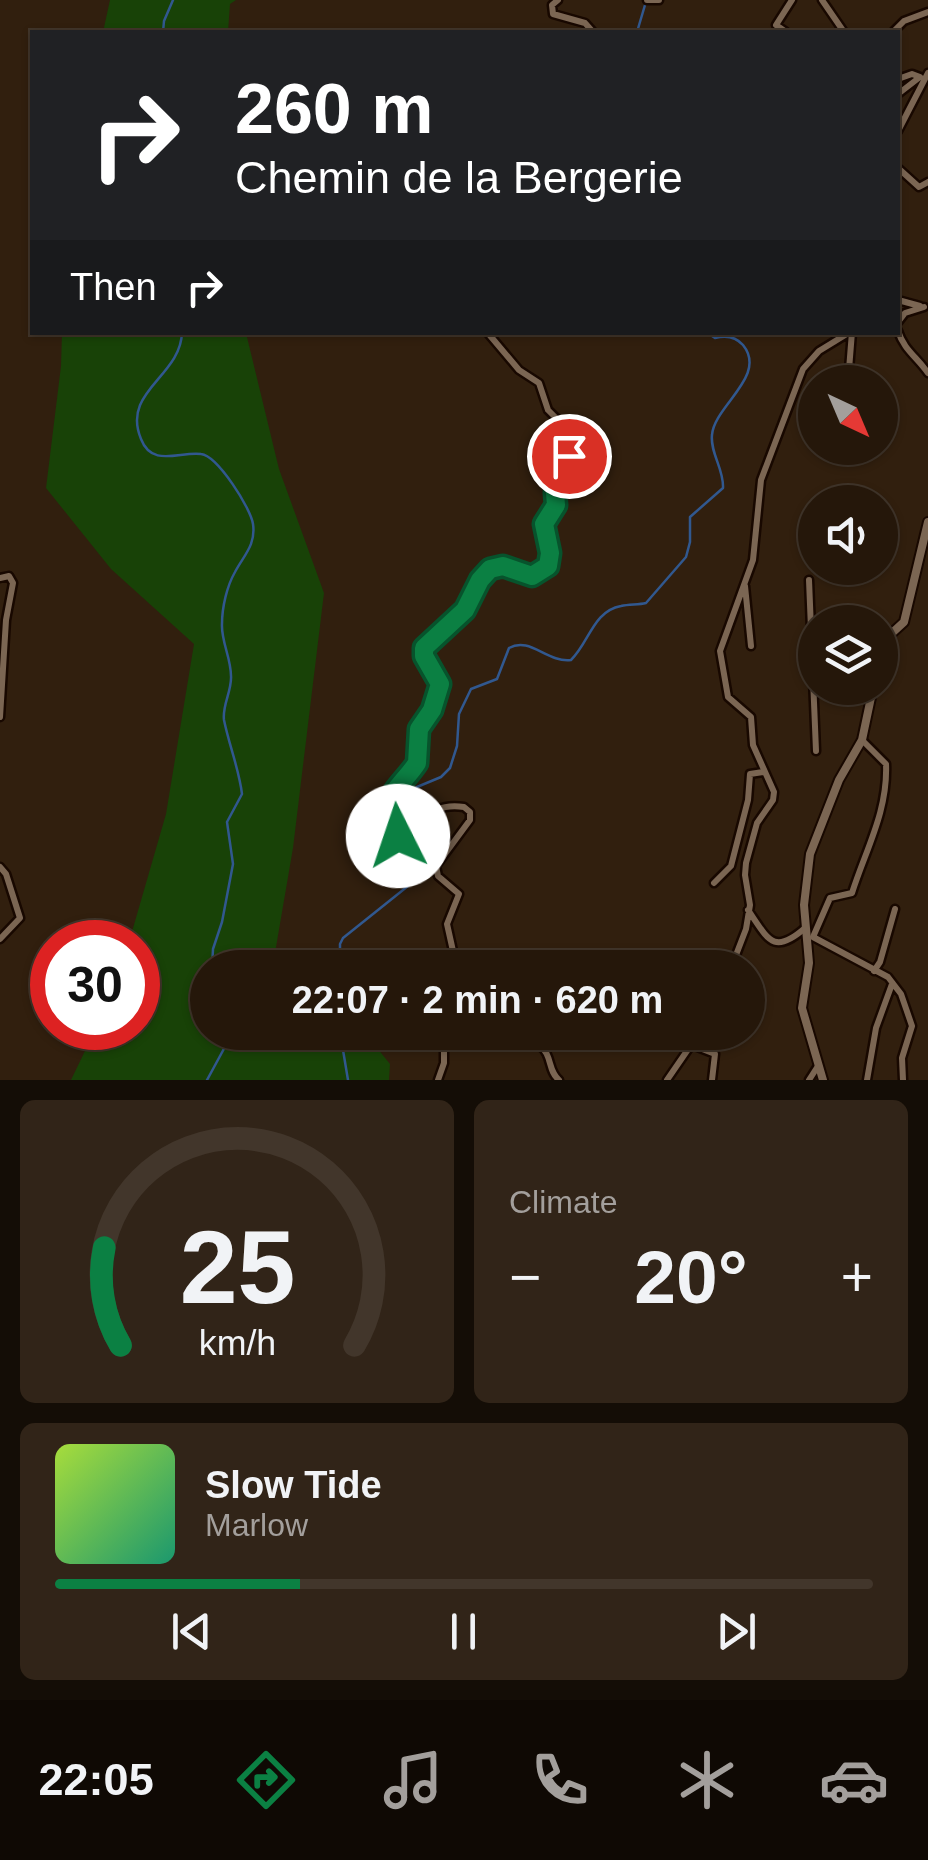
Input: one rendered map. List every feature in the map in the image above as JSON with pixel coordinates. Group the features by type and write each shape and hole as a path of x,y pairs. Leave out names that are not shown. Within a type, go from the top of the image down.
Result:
{"street":[{"path":"558,0 552,6 553,14 584,23 592,30"},
{"path":"647,0 659,0"},
{"path":"783,30 776,26 792,0"},
{"path":"822,0 843,30"},
{"path":"895,30 904,20 928,12"},
{"path":"900,78 912,74 925,76"},
{"path":"900,93 925,76"},
{"path":"900,127 925,76"},
{"path":"900,170 919,187 928,182"},
{"path":"900,300 926,306"},
{"path":"900,320 906,313 926,306"},
{"path":"453,950 447,924 459,894 438,876 436,866 470,820 470,812 464,807 439,808 426,815 405,838 395,833 388,814 392,792 417,763 419,729 432,710 440,684 423,650 465,610 490,569 503,566 532,576 548,566 550,553 544,524 556,505 555,493 569,456 564,426 548,410 539,383 519,370 490,335"},
{"path":"738,950 748,910 745,867 757,823 774,796 753,745 750,717 732,704 724,685 721,644 753,560 761,480 800,376 819,351 846,335"},
{"path":"849,365 851,335"},
{"path":"900,335 906,350 928,373"},
{"path":"898,627 904,622 928,522"},
{"path":"0,578 10,576 13,583 6,620 0,717"},
{"path":"744,585 751,646"},
{"path":"815,705 816,751"},
{"path":"869,705 862,740 839,780 810,854 805,928 810,938 892,982 904,1000 912,1026 902,1058 903,1080"},
{"path":"823,1080 802,1002 810,963 810,938 830,898 852,893 887,790 886,764 862,740"},
{"path":"714,883 731,866 748,800 750,774 764,772"},
{"path":"0,866 20,918 0,939"},
{"path":"874,970 880,962 895,909"},
{"path":"748,910 776,943 791,940 805,928"},
{"path":"867,1080 873,1039 892,982"},
{"path":"438,1080 445,1050"},
{"path":"545,1050 552,1073 559,1080"},
{"path":"667,1080 689,1050"},
{"path":"704,1050 715,1054 712,1080"},
{"path":"809,1080 818,1066"}],"green space":[{"path":"110,0 236,0 230,4 228,30 103,30"},
{"path":"62,335 246,335 279,469 324,593 293,848 276,950 190,950 190,1050 379,1050 390,1064 389,1080 71,1080 85,1050 160,1050 160,920 135,920 166,814 194,644 111,569 46,488"}],"waterway":[{"path":"163,30 173,0"},
{"path":"638,30 645,5"},
{"path":"181,335 172,361 139,408 141,439 146,448 159,456 208,457 240,496 253,524 253,538 230,584 222,617 231,676 224,720 242,794 227,822 233,864 213,950"},
{"path":"401,834 401,803 417,787 441,777 450,768 457,746 459,714 471,689 497,679 509,648 524,645 554,658 571,660 604,614 621,606 646,603 686,557 690,517 723,488 712,442 715,424 749,368 749,357 740,342 710,335"},
{"path":"340,950 343,938 413,882 417,870 399,843"},
{"path":"207,1080 223,1050"},
{"path":"343,1050 348,1080"}],"route":[{"path":"398,836 388,814 388,803 397,784 417,763 419,729 432,710 440,684 423,650 465,610 490,569 503,566 532,576 548,566 550,553 544,524 554,511 555,493 569,456"}]}
